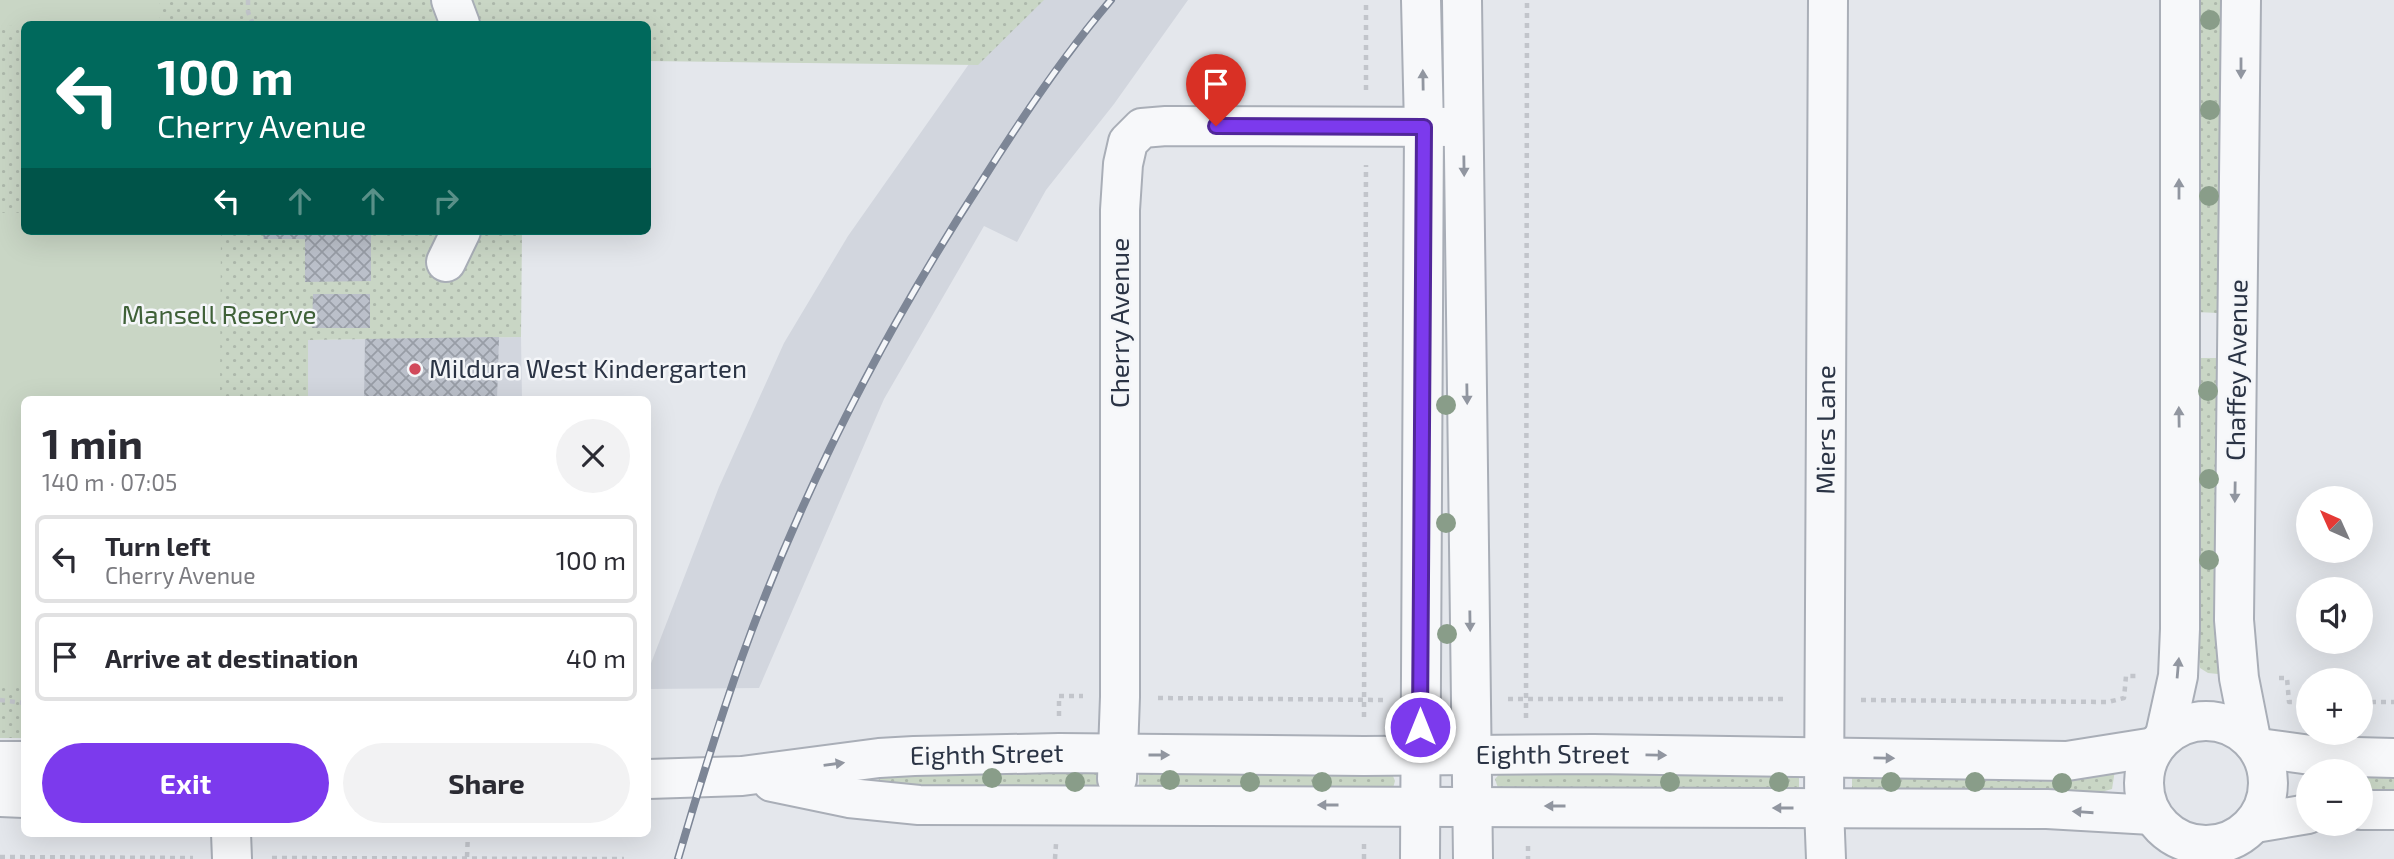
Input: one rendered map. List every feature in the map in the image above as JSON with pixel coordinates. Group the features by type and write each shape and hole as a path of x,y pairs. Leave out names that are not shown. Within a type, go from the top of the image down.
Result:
{"street":[{"path":"451,0 459,21"},
{"path":"1420,859 1424,127 1421,0"},
{"path":"1462,0 1473,859"},
{"name":"Miers Lane","path":"1826,859 1824,808 1828,0"},
{"path":"2180,0 2178,676 2160,741 2147,763 2143,780 2146,798 2159,833 2192,845 2211,846 2247,838 2296,819"},
{"name":"Chaffey Avenue","path":"2241,0 2234,620 2239,678 2255,744"},
{"name":"Cherry Avenue","path":"1118,806 1120,210 1123,164 1128,142 1142,128 1154,127 1463,127"},
{"path":"2179,340 2238,340"},
{"path":"2160,741 2182,726 2200,721 2218,722 2236,728 2255,744 2267,766 2269,786 2265,806 2247,838"},
{"name":"Eighth Street","path":"651,779 742,776 879,758 1059,753 2067,761 2160,741"},
{"path":"2255,744 2318,756 2394,758"},
{"path":"0,761 21,761"},
{"name":"Eighth Street","path":"742,776 876,802 919,805 2047,810 2159,833"},
{"path":"0,797 21,797"},
{"path":"2373,810 2394,810"}],"path":[{"path":"248,0 248,12 252,21"},
{"path":"1364,756 1366,0"},
{"path":"1527,0 1527,755"},
{"path":"1471,699 2108,702 2124,698"},
{"path":"0,700 21,703"},
{"path":"2373,702 2394,702"},
{"path":"1364,805 1364,859"},
{"path":"1527,806 1528,859"},
{"path":"467,858 468,837"},
{"path":"0,857 243,850 467,858 624,859"}],"shaded area":[{"path":"1014,0 1188,0 1114,104 1046,190 1017,242 984,226 884,399 759,688 651,689 651,663 719,487 784,343 848,236"},
{"name":"Mildura West Kindergarten","path":"521,337 522,396 308,396 308,340"}],"green space":[{"name":"Mansell Reserve","path":"0,0 1044,0 978,65 651,61 651,21 21,21 21,235 522,235 521,337 308,340 308,396 21,396 21,738 0,738"},
{"path":"0,0 159,0 159,21 21,21 21,26 0,26"},
{"path":"2194,0 2225,0 2221,311 2217,313 2197,312"},
{"path":"0,213 21,213 21,235 221,235 220,396 21,396 21,684 0,684"},
{"path":"2219,358 2224,668 2218,674 2208,673 2200,668 2196,628 2195,359"},
{"path":"1504,769 1799,774 1799,794 1499,791 1495,779"},
{"path":"1139,770 1391,771 1395,781 1393,788 1139,792"},
{"path":"2115,770 2112,789 2094,794 1852,794 1852,773"},
{"path":"1099,771 1099,787 933,793 880,782 878,778 881,775"},
{"path":"2394,771 2394,798 2373,798 2373,772"}],"building":[{"path":"264,235 371,235 371,281 305,282 305,239 263,239"},
{"path":"313,294 370,294 370,328 312,328"},
{"path":"499,337 497,396 364,396 365,339"}],"railway":[{"path":"678,859 742,657 791,533 848,412 946,237 1027,111 1111,0"}],"place":[{"name":"Mildura West Kindergarten","path":"415,369"}],"route":[{"path":"1216,126 1424,127 1420,727"}]}
